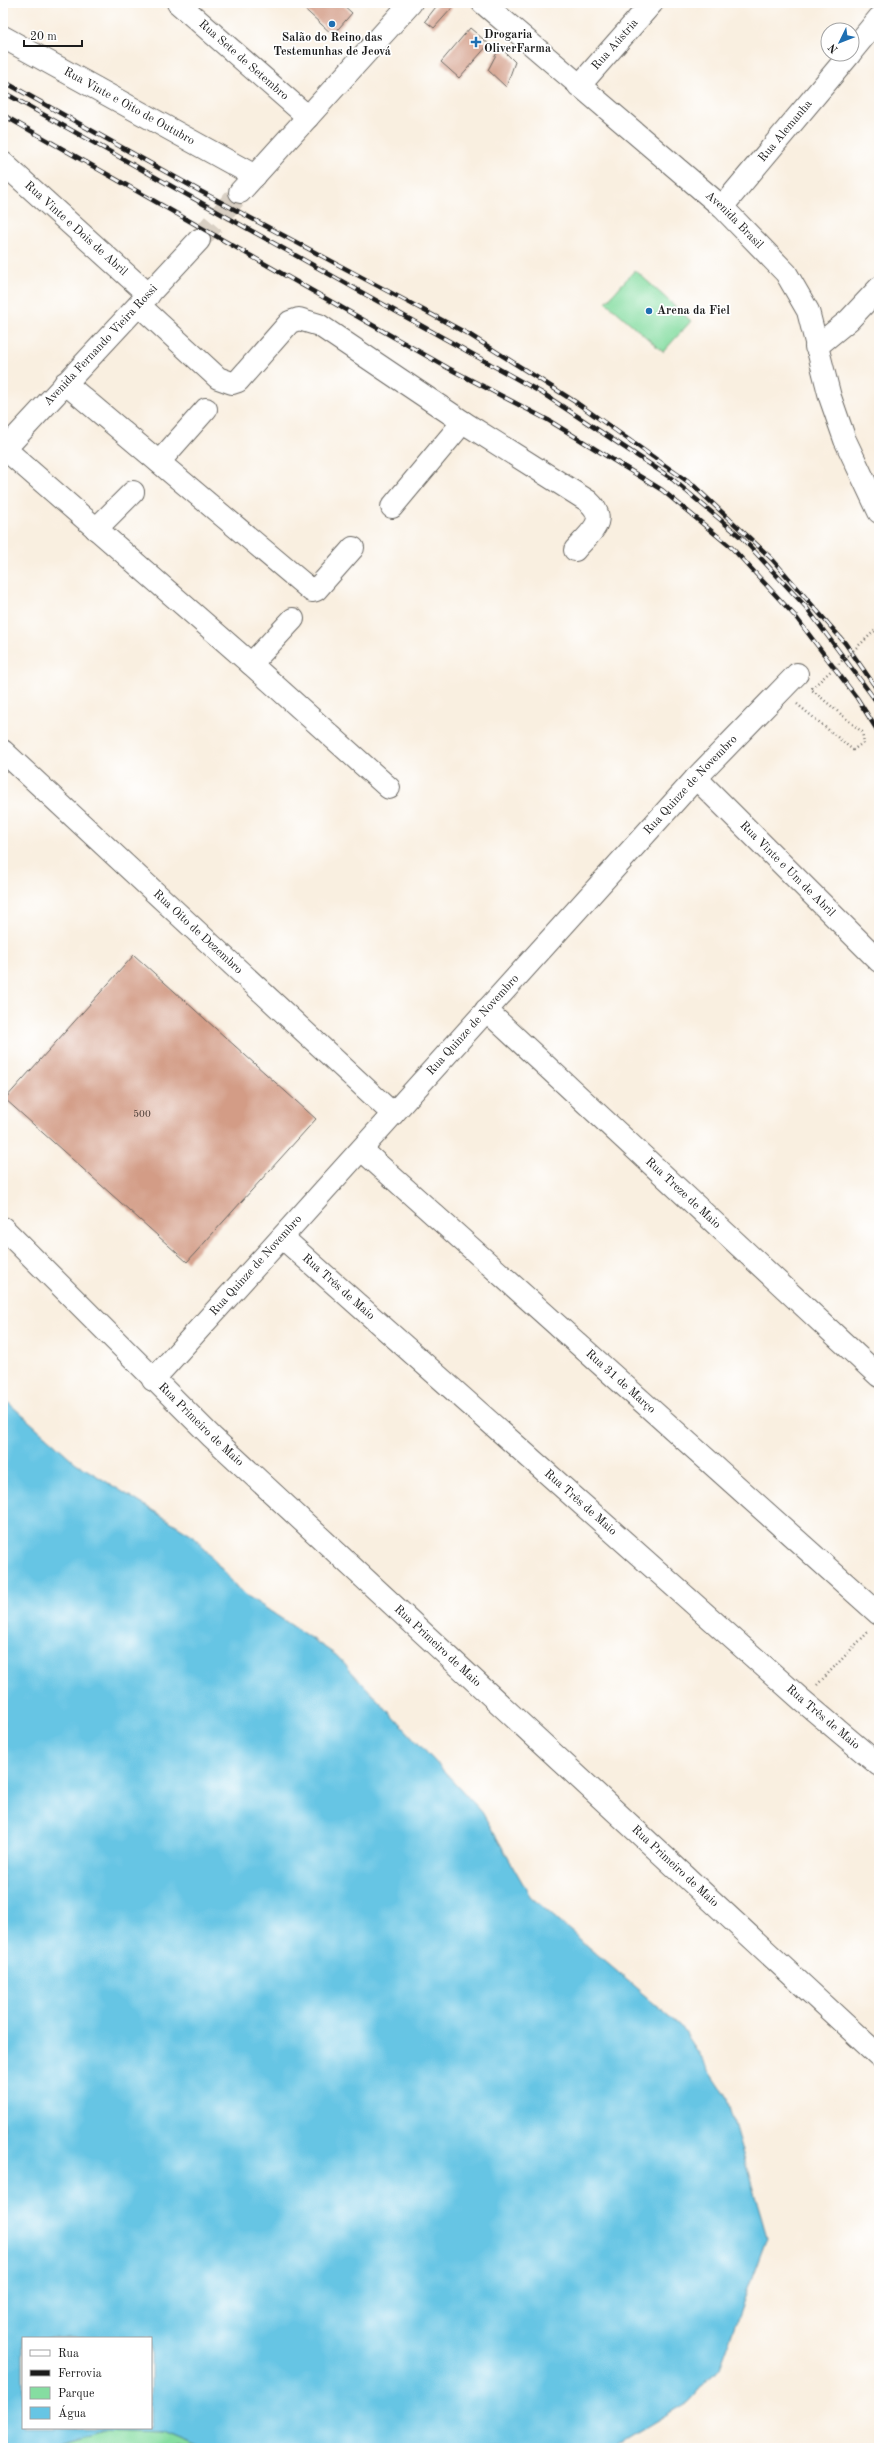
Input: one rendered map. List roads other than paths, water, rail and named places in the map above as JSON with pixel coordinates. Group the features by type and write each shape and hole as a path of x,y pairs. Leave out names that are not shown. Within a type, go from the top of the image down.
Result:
{"street":[{"name":"Rua Sete de Setembro","path":"178,3 308,117"},
{"path":"240,192 411,3"},
{"name":"Avenida Brasil","path":"483,3 722,208 786,273 808,311 816,347 845,440 879,512"},
{"name":"Rua Aústria","path":"579,86 652,3"},
{"path":"860,41 879,18"},
{"name":"Rua Vinte e Oito de Outubro","path":"3,37 255,176"},
{"name":"Rua Alemanha","path":"722,208 843,62"},
{"name":"Rua Vinte e Dois de Abril","path":"3,163 144,300 218,378 225,382 232,383 238,381 290,322 300,319 309,321 462,422"},
{"name":"Avenida Fernando Vieira Rossi","path":"4,450 199,240"},
{"path":"816,347 849,320 879,288"},
{"path":"65,383 312,591 316,590 353,548"},
{"path":"159,462 206,409"},
{"path":"392,507 462,422 588,501 597,509 599,516 597,523 575,550"},
{"path":"4,450 251,664 389,788"},
{"path":"96,529 133,492"},
{"path":"251,664 294,619"},
{"name":"Rua Quinze de Novembro","path":"153,1380 283,1238 486,1010 696,778 797,674"},
{"name":"Rua Oito de Dezembro","path":"3,751 393,1114"},
{"name":"Rua Vinte e Um de Abril","path":"696,778 879,961"},
{"name":"Rua Treze de Maio","path":"486,1010 879,1376"},
{"name":"Rua 31 de Março","path":"362,1150 876,1620"},
{"name":"Rua Primeiro de Maio","path":"3,1228 153,1380 212,1437 879,2056"},
{"name":"Rua Três de Maio","path":"283,1238 803,1700 879,1765"}],"water":[{"path":"3,1398 76,1463 194,1536 240,1591 336,1655 482,1812 530,1896 680,2026 726,2096 767,2237 719,2368 689,2402 613,2448 200,2448 164,2433 99,2431 43,2448 3,2448"}],"tunnel":[{"path":"199,240 240,192"}],"railway":[{"path":"3,81 200,191 470,335 577,403 694,486 772,559 845,643 879,692"},
{"path":"3,92 542,393 671,478 742,538 806,607 879,705"},
{"path":"3,115 448,368 548,420 662,490 732,548 795,616 857,698 879,733"}],"place":[{"name":"Salão do Reino das Testemunhas de Jeová","path":"332,24"},
{"name":"Drogaria OliverFarma","path":"476,42"},
{"name":"Arena da Fiel","path":"649,311"}]}
